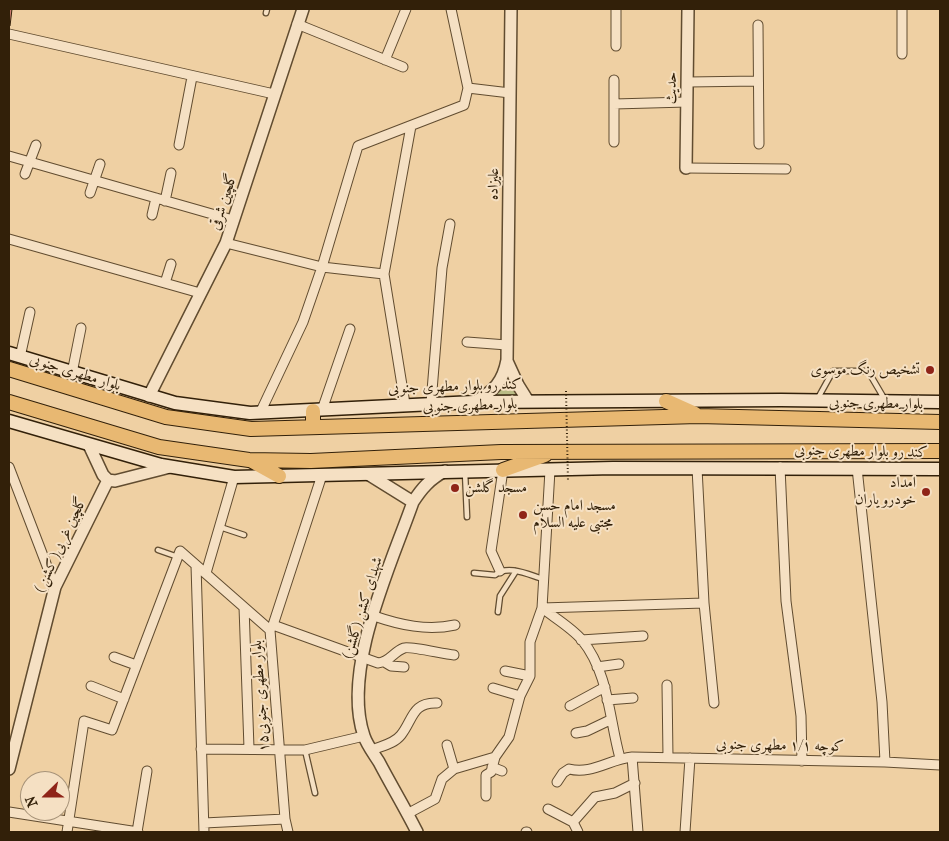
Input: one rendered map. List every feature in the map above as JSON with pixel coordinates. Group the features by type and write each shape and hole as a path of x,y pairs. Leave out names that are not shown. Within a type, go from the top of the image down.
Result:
{"main road":[{"name":"کند رو بلوار مطهری جنوبی","path":"14,355 149,396 212,409 260,413 405,404 528,401 816,400 940,402"},
{"name":"بلوار مطهری جنوبی","path":"9,369 166,417 250,429 698,416 940,422"},
{"path":"666,401 698,416"},
{"path":"9,402 159,447 249,460 311,460 554,451 940,450"},
{"path":"313,427 317,410"},
{"name":"کند رو بلوار مطهری جنوبی","path":"9,420 90,446 170,466 234,478 503,470 780,467 940,469"},
{"path":"503,470 554,451"},
{"path":"249,460 279,476"}],"street":[{"name":"گلچین شرقی","path":"149,396 226,243 303,9"},
{"path":"385,60 406,9"},
{"path":"260,413 303,322 322,267 358,146 464,105 468,88 451,9"},
{"name":"علیزاده","path":"474,402 498,386 507,360 511,9"},
{"path":"616,9 616,46"},
{"name":"حدیث","path":"686,168 688,9"},
{"path":"902,9 902,54"},
{"path":"298,24 403,67"},
{"path":"758,25 759,144"},
{"path":"9,34 192,77 274,94"},
{"path":"179,145 192,77"},
{"path":"614,80 614,142"},
{"path":"688,82 758,81"},
{"path":"468,88 510,92"},
{"path":"614,104 687,102"},
{"path":"405,404 384,274 411,126"},
{"path":"25,174 36,145"},
{"path":"9,156 233,220"},
{"path":"90,193 100,164"},
{"path":"686,168 786,169"},
{"path":"152,215 171,174"},
{"path":"431,403 441,277 450,224"},
{"path":"9,239 200,293"},
{"path":"226,243 322,267 384,274"},
{"path":"165,283 171,264"},
{"path":"14,355 30,312"},
{"path":"72,373 82,328"},
{"path":"317,410 350,329"},
{"path":"467,342 507,344"},
{"name":"علیزاده","path":"507,360 518,385 528,401"},
{"path":"90,446 103,475 108,480 115,481 170,466"},
{"path":"9,467 55,587"},
{"path":"780,467 786,601 801,716 802,761"},
{"path":"698,468 704,603 714,704"},
{"path":"857,468 882,702 885,762"},
{"path":"500,571 491,551 503,470"},
{"path":"486,796 486,775 491,772 494,762 509,736 520,696 530,676 530,642 542,608 550,470"},
{"name":"شهدای کشن (گلشن)","path":"417,832 364,736 358,699 361,656 413,502 421,488 433,477 444,471"},
{"path":"368,474 413,502"},
{"name":"بلوار مطهری جنوبی۱۵","path":"288,832 278,748 272,628 322,475"},
{"path":"206,573 234,478"},
{"name":"گلچین غربی( کشن )","path":"9,769 55,587 108,480"},
{"path":"70,808 84,721 112,730 179,554 196,565 244,607 272,628 378,663 386,662 403,648 414,647 428,652 454,655"},
{"path":"196,565 204,827 285,819"},
{"path":"542,608 704,603"},
{"path":"244,607 249,748"},
{"path":"542,608 581,640 597,667 605,687 610,720 620,758"},
{"path":"374,616 395,623 418,626 442,628 455,625"},
{"path":"581,640 643,636"},
{"path":"114,657 136,665"},
{"path":"386,662 391,666 404,667"},
{"path":"597,667 618,664"},
{"path":"505,671 530,676"},
{"path":"91,686 124,699"},
{"path":"667,686 668,758"},
{"path":"570,706 605,687"},
{"path":"493,688 520,696"},
{"path":"607,700 633,698"},
{"path":"372,750 400,736 416,708 423,704 437,703"},
{"path":"576,733 587,731 610,720"},
{"path":"201,749 278,748 305,750 364,736"},
{"path":"446,746 454,769"},
{"path":"632,757 638,832"},
{"name":"کوچه ۱/۱ مطهری جنوبی","path":"557,782 562,773 569,769 579,772 606,766 620,758 632,757 885,762 940,765"},
{"path":"686,832 690,758"},
{"path":"407,814 434,799 442,779 454,769 494,762"},
{"path":"494,762 502,771"},
{"path":"67,832 68,821 137,832 147,771"},
{"path":"573,822 595,797 621,791 635,783"},
{"path":"548,809 573,822 578,832"}],"lane":[{"path":"816,400 833,371 868,371 885,402"},
{"path":"465,471 467,517"},
{"path":"220,527 244,535"},
{"path":"158,550 179,554"},
{"path":"474,572 495,575 500,571 516,571 544,580"},
{"path":"498,612 500,596 516,571"},
{"path":"305,750 315,793"}],"path":[{"path":"566,391 568,481"}],"green space":[{"path":"508,376 522,399 493,398"}],"building":[{"path":"9,9 12,9 10,26 9,25"}],"place":[{"name":"تشخیص رنگ موسوی","path":"930,370"},
{"name":"مسجد گلشن","path":"455,488"},
{"name":"امداد خودرو یاران","path":"926,492"},
{"name":"مسجد امام حسن مجتبی علیه السلام","path":"523,515"}]}
